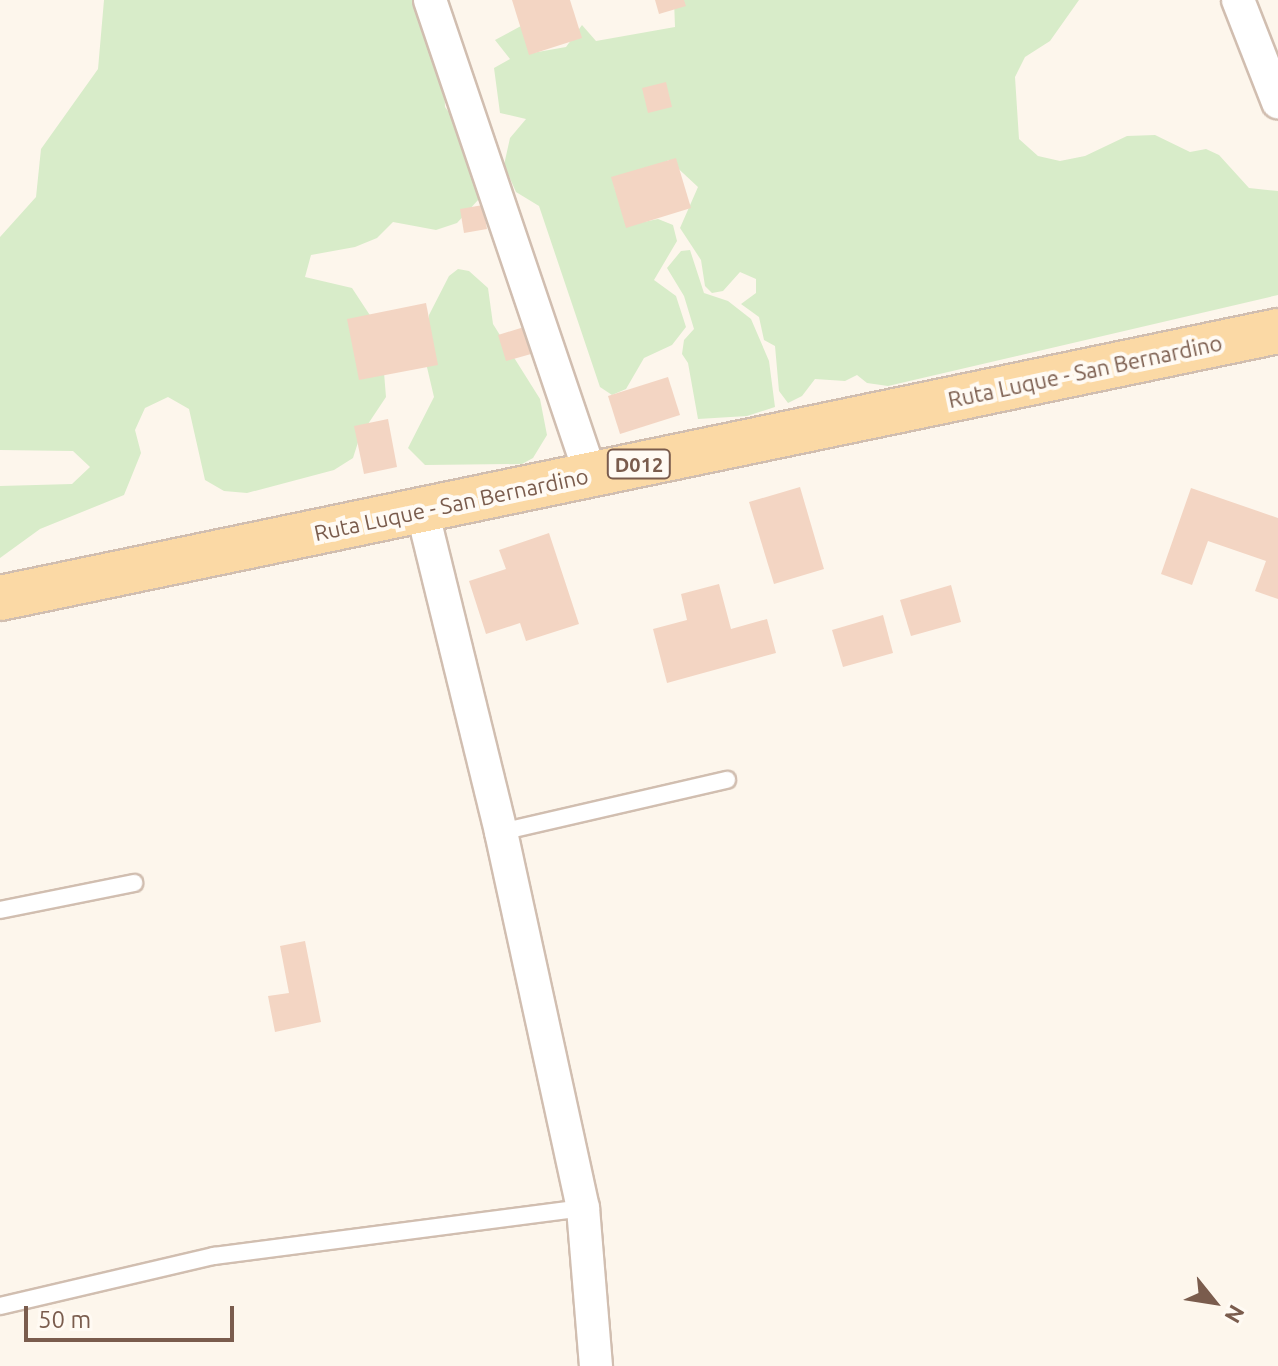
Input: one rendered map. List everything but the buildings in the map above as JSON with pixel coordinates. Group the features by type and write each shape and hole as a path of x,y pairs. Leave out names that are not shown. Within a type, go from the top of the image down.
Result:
{"main road":[{"name":"Ruta Luque - San Bernardino","path":"0,598 1278,331"}],"street":[{"path":"430,0 585,459 594,474"},
{"path":"1238,0 1278,102"},
{"path":"422,510 501,832 583,1208 596,1366"}],"lane":[{"path":"501,832 727,780"},
{"path":"0,910 134,883"},
{"path":"0,1306 214,1256 583,1208"}],"green space":[{"path":"104,0 435,0 443,38 445,107 488,165 489,188 457,223 436,230 393,222 377,238 355,247 311,255 305,277 352,288 377,326 382,348 386,397 360,436 353,458 334,470 247,493 224,491 205,480 189,409 168,397 145,408 135,430 141,453 124,495 40,529 0,558 0,486 72,484 90,467 73,451 0,450 0,237 36,197 41,149 98,69"},
{"path":"674,0 1079,0 1050,41 1025,57 1015,77 1019,139 1038,156 1060,161 1085,156 1127,136 1155,135 1190,152 1206,149 1219,155 1249,188 1278,191 1278,295 888,386 867,383 857,375 845,381 815,379 802,396 788,403 779,391 775,346 764,340 759,317 741,304 756,293 756,279 740,272 723,291 712,293 705,286 701,260 680,228 698,187 669,160 614,187 634,224 658,219 673,225 677,241 654,280 676,296 686,327 672,345 644,358 626,389 612,395 600,387 539,206 516,192 504,165 510,138 526,119 500,113 494,68 510,59 495,40 521,26 532,53 566,47 582,25 596,41 675,27"},
{"path":"690,250 704,293 728,301 751,319 769,361 775,407 747,416 698,419 688,363 682,354 684,340 694,329 684,296 667,268 681,251"},
{"path":"458,269 469,271 488,288 493,324 540,399 547,435 533,458 522,464 425,465 408,448 434,397 426,363 429,315 449,276"}]}
